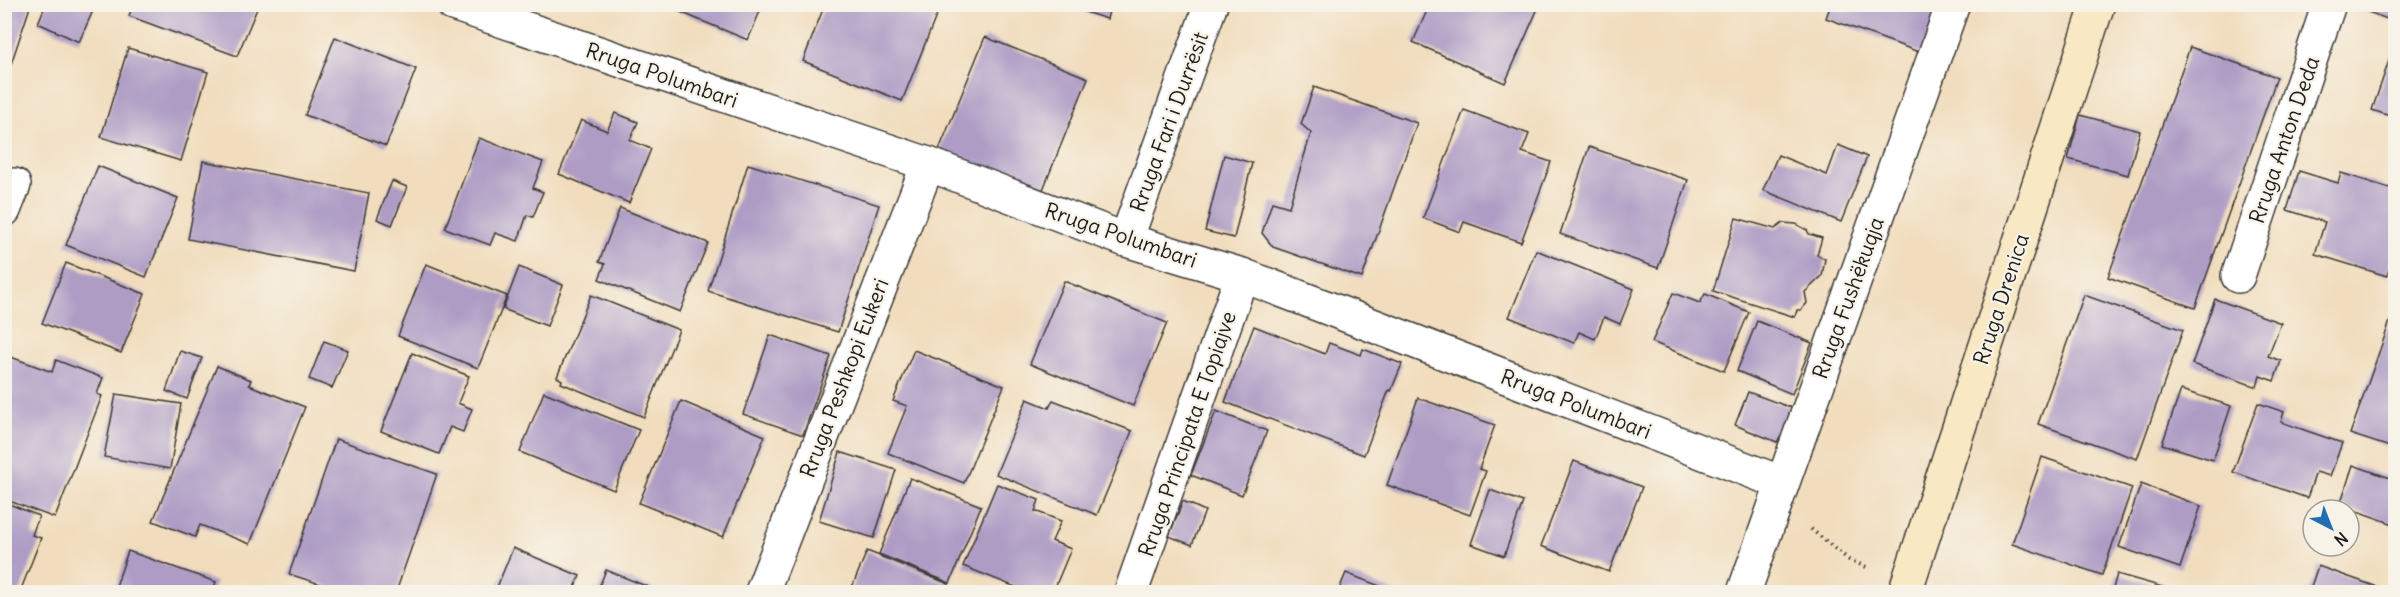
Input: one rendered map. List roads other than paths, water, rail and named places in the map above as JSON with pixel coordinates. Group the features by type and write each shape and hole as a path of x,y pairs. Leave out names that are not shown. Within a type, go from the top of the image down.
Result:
{"street":[{"name":"Rruga Polumbari","path":"453,4 928,165 1126,240 1242,275 1782,483"},
{"name":"Rruga Fari i Durrësit","path":"1126,240 1211,4"},
{"name":"Rruga Fushëkuqja","path":"1744,592 1953,4"},
{"name":"Rruga Drenica","path":"1914,590 2098,4"},
{"name":"Rruga Anton Deda","path":"2238,276 2329,4"},
{"name":"Rruga Peshkopi Eukeri","path":"762,592 928,165"},
{"name":"Rruga Principata E Topiajve","path":"1131,592 1242,275"}]}
